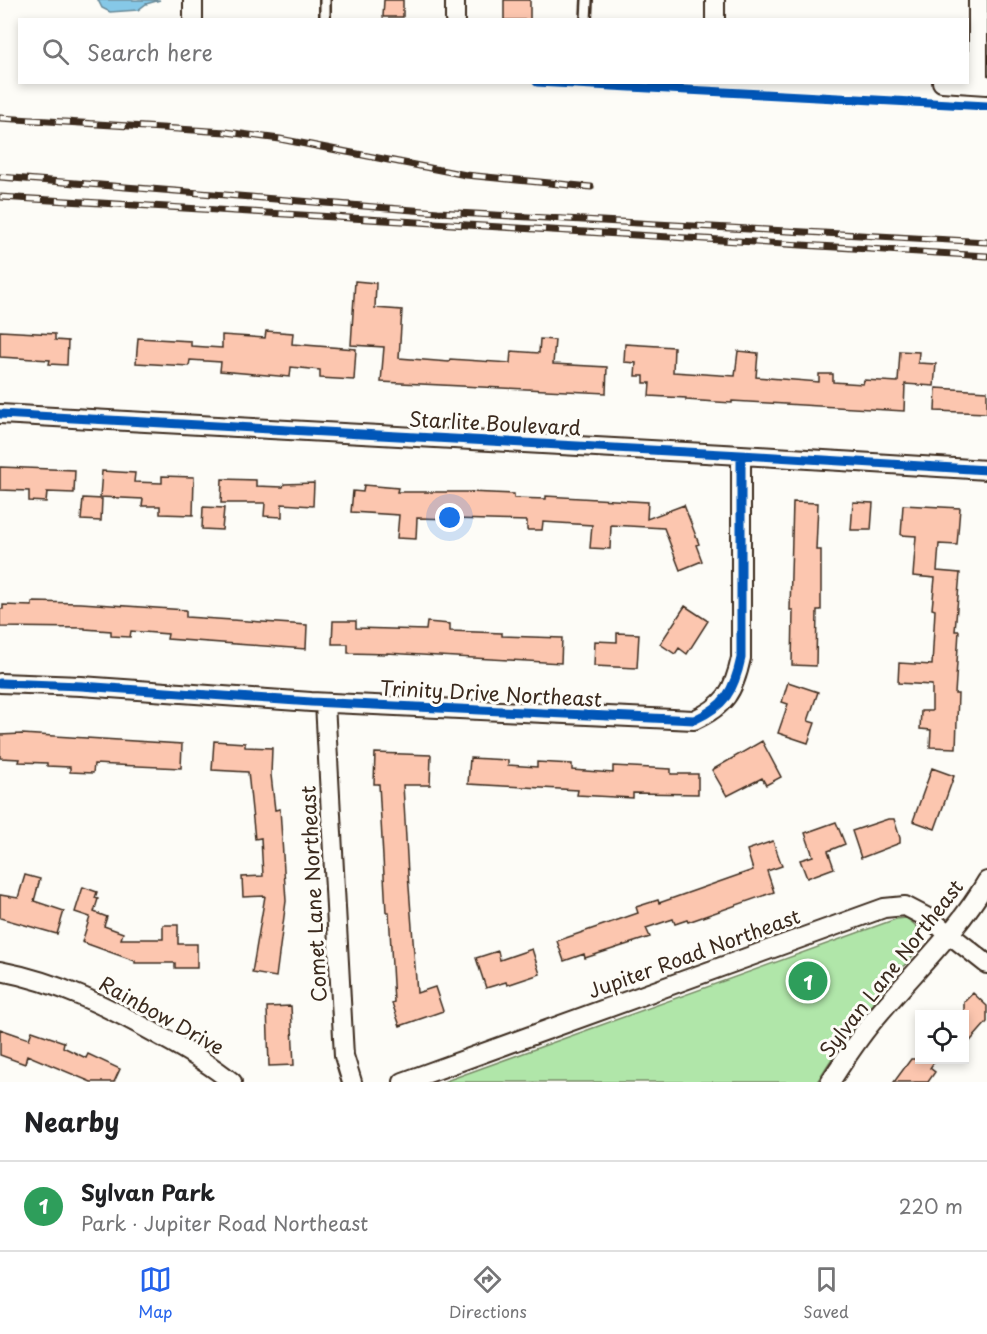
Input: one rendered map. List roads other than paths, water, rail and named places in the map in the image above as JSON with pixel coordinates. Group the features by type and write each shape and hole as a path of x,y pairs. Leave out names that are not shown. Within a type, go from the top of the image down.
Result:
{"street":[{"path":"193,0 193,18"},
{"path":"455,0 455,18"},
{"path":"715,18 716,0"},
{"path":"978,0 982,85"},
{"name":"Starlite Boulevard","path":"0,414 741,454 987,470"},
{"name":"Trinity Drive Northeast","path":"0,683 81,686 325,703 694,720 711,712 727,698 736,680 741,658 741,454"},
{"name":"Comet Lane Northeast","path":"325,703 344,1056 352,1082"},
{"name":"Sylvan Lane Northeast","path":"830,1082 871,1023 950,934 974,903 987,881"},
{"name":"Jupiter Road Northeast","path":"404,1082 884,909 905,906 930,919 987,964"},
{"name":"Rainbow Drive","path":"0,971 63,988 123,1015 179,1046 232,1082"}],"lane":[{"path":"325,0 325,18"},
{"path":"585,18 587,0"}],"water":[{"path":"98,0 160,0 146,4 138,10 110,12 102,8"}],"railway":[{"path":"0,118 226,132 280,139 466,175 591,187"},
{"path":"0,177 438,212 987,242"},
{"path":"0,197 987,256"}],"place":[{"name":"Sylvan Park","path":"808,981"}]}
